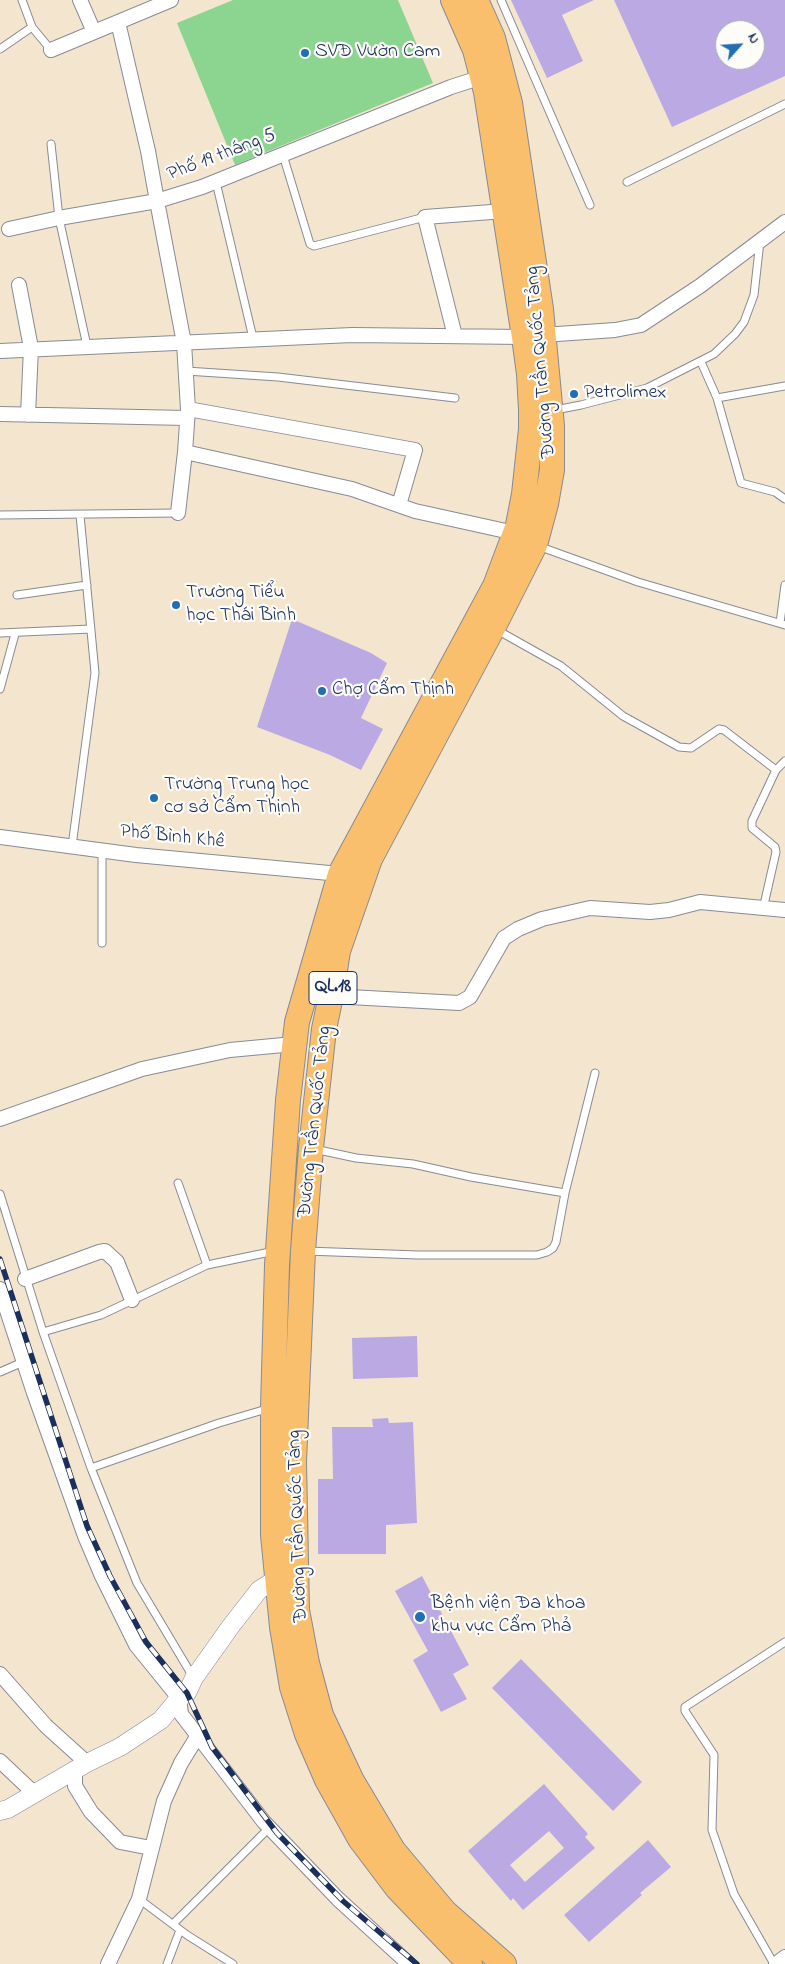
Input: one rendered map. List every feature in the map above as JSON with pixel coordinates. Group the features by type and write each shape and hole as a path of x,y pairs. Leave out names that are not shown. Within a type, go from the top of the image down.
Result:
{"highway":[{"name":"Đường Trần Quốc Tảng","path":"453,0 475,50 482,77 493,132 505,211 550,411 552,470 546,504 495,586 370,860 338,951 324,1029 311,1148 294,1462 298,1610 307,1663 330,1759 327,1780 360,1838 397,1888 470,1964"},
{"name":"Đường Trần Quốc Tảng","path":"476,0 493,38 510,103 539,300 529,374 531,429 524,494 525,539 493,628 340,874 297,1022 288,1100 278,1251 273,1407 273,1535 282,1628 292,1686 307,1734 352,1781 393,1850 445,1912 504,1964"},
{"path":"278,1251 304,1251"}],"street":[{"path":"80,0 94,32"},
{"path":"51,50 171,0"},
{"path":"9,229 59,218 157,202 148,151 118,22"},
{"name":"Phố 19 tháng 5","path":"178,513 185,452 187,414 186,371 184,343 157,202 216,182 451,87 482,77"},
{"path":"455,336 426,218 505,211"},
{"path":"0,350 184,343 253,338 352,335 533,336 615,330 640,325 700,286 785,222"},
{"path":"19,285 31,348 28,415"},
{"path":"0,414 187,414 415,450 399,505"},
{"path":"185,452 352,489 415,511 525,539"},
{"name":"Phố Bình Khê","path":"0,837 136,855 340,874"},
{"path":"331,996 459,1003 465,1001 470,997 504,938 518,929 558,914 590,908 650,912 669,910 700,902 785,910"},
{"path":"0,1119 142,1070 230,1050 294,1044"},
{"path":"25,1279 105,1251 117,1262 132,1300"},
{"path":"1,1294 85,1536 102,1576 136,1645 179,1698 181,1714 197,1736 270,1828 338,1899 409,1964"},
{"path":"0,1811 8,1809 81,1766 138,1736 161,1720 179,1698 187,1693 194,1678 259,1590 276,1579"},
{"path":"0,1674 81,1766"},
{"path":"108,1964 139,1899 164,1801 181,1762 197,1736"},
{"path":"0,1760 35,1794"},
{"path":"81,1766 75,1786 91,1812 120,1842 151,1848"},
{"path":"775,1964 785,1957"}],"lane":[{"path":"22,0 32,27 51,50"},
{"path":"501,0 590,205"},
{"path":"0,49 32,27"},
{"path":"627,182 785,104"},
{"path":"51,144 59,218 86,346"},
{"path":"283,155 310,244 314,246 426,218"},
{"path":"216,182 253,338"},
{"path":"550,411 647,388 714,354 735,334 744,322 754,295 760,241"},
{"path":"701,362 717,398 740,483 775,492 785,499"},
{"path":"186,371 278,377 455,398"},
{"path":"717,398 785,386"},
{"path":"0,515 178,513"},
{"path":"72,846 95,673 80,515"},
{"path":"525,539 638,582 783,624 785,585"},
{"path":"17,595 87,585"},
{"path":"493,628 560,666 624,716 679,748 691,748 719,729 724,730 776,770"},
{"path":"0,633 15,634 91,629"},
{"path":"0,689 15,634"},
{"path":"763,909 776,852 775,847 752,828 752,822 776,770 785,761"},
{"path":"102,850 102,943"},
{"path":"304,1251 418,1255 537,1255 547,1252 553,1248 556,1242 565,1193 595,1073"},
{"path":"311,1148 356,1158 413,1164 471,1177 565,1193"},
{"path":"178,1184 207,1265"},
{"path":"0,1194 43,1332 91,1468 137,1584 194,1678"},
{"path":"43,1332 101,1315 207,1265 278,1251"},
{"path":"0,1372 24,1362"},
{"path":"91,1468 220,1423 273,1407"},
{"path":"775,1964 734,1894 712,1830 714,1756 685,1711 685,1707 785,1642"},
{"path":"173,1924 270,1828"},
{"path":"139,1899 180,1930 233,1964"},
{"path":"167,1964 180,1930"}],"green space":[{"name":"SVĐ Vườn Cam","path":"233,0 398,0 433,83 235,165 177,23"}],"building":[{"path":"511,0 594,0 562,15 583,61 547,78"},
{"path":"614,0 785,0 785,76 672,127"},
{"name":"Chợ Cẩm Thịnh","path":"292,619 371,653 387,663 361,718 383,729 361,770 330,755 257,727"},
{"path":"417,1336 418,1377 353,1379 352,1338"},
{"path":"388,1418 389,1423 413,1422 417,1523 386,1525 386,1554 318,1554 318,1479 333,1479 332,1427 373,1427 372,1419"},
{"path":"422,1576 469,1665 453,1674 467,1699 441,1712 413,1660 428,1651 395,1591"},
{"path":"521,1659 642,1782 613,1811 492,1688"},
{"path":"544,1784 588,1834 585,1837 595,1848 523,1910 513,1898 511,1901 468,1851","holes":["549,1831 564,1848 525,1882 510,1865"]},
{"path":"648,1840 671,1867 640,1893 642,1895 589,1942 564,1915"}],"railway":[{"path":"0,1259 87,1526 110,1576 146,1642 187,1693 212,1747 277,1833 343,1901 417,1964"}],"place":[{"name":"SVĐ Vườn Cam","path":"305,53"},
{"name":"Petrolimex","path":"574,394"},
{"name":"Trường Tiểu học Thái Bình","path":"176,605"},
{"name":"Chợ Cẩm Thịnh","path":"322,691"},
{"name":"Trường Trung học cơ sở Cẩm Thịnh","path":"154,798"},
{"name":"Bệnh viện Đa khoa khu vực Cẩm Phả","path":"420,1617"}]}
